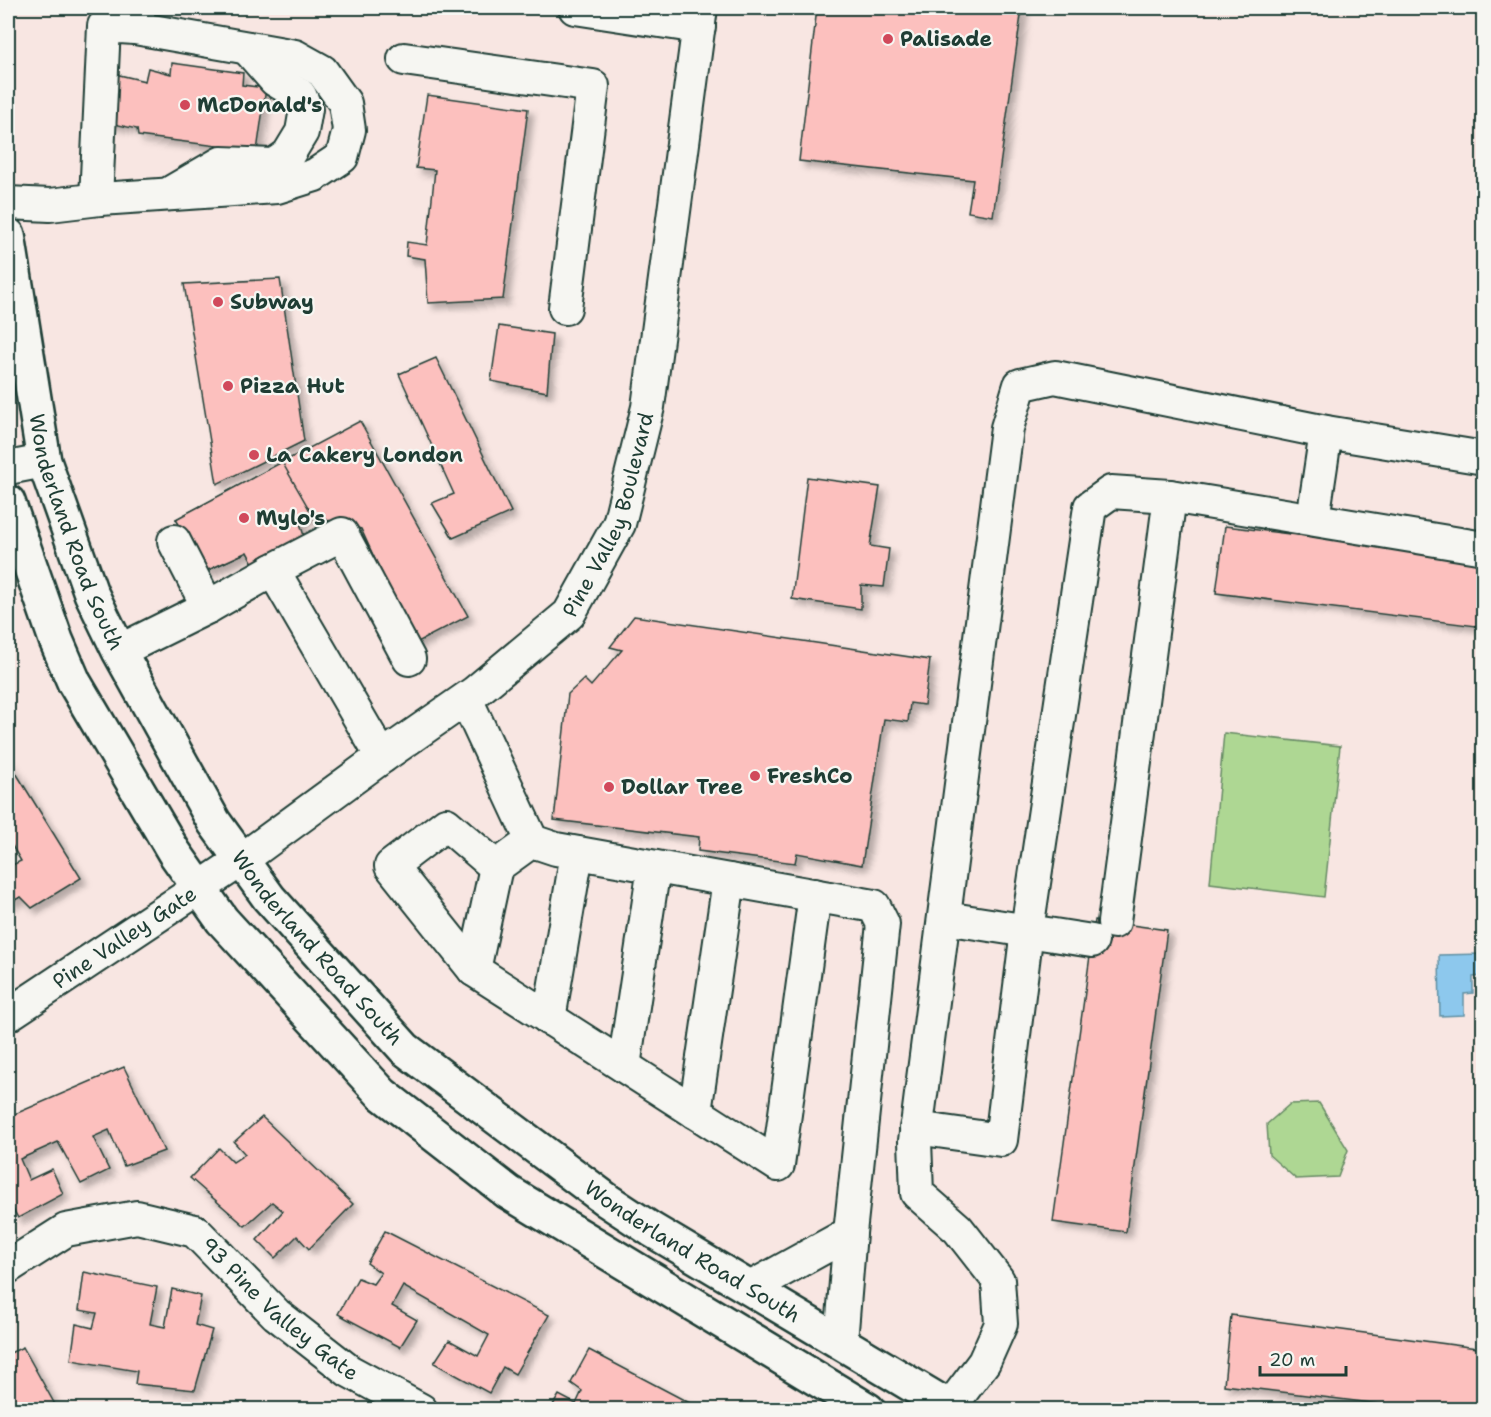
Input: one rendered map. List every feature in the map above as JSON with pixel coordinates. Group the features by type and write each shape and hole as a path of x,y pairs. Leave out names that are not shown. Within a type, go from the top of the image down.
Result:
{"main road":[{"name":"Wonderland Road South","path":"8,235 44,461 91,593 119,651 214,822 240,861 355,996 405,1049 608,1201 951,1409"},
{"name":"Wonderland Road South","path":"8,502 56,640 74,682 197,889 222,920 382,1094 490,1178 583,1239 868,1410"}],"street":[{"path":"575,8 700,17"},
{"name":"Pine Valley Boulevard","path":"240,861 466,699 569,614 619,524 648,407 700,17"},
{"path":"8,203 50,205 96,199 277,188 315,175 342,156 349,130 345,103 322,71 295,56 247,48 137,18 104,26 96,199"},
{"path":"168,194 221,163 274,165 288,155 302,132 306,109 300,95 275,80 247,48"},
{"path":"404,59 593,86 565,308"},
{"path":"951,1409 984,1362 1001,1324 998,1280 958,1229 916,1193 916,1128 945,918 1006,428 1020,385 1055,376 1326,432 1484,458"},
{"path":"1313,519 1326,432"},
{"path":"8,468 44,461"},
{"path":"916,1128 1001,1140 1027,930 1090,507 1111,492 1170,496 1484,548"},
{"path":"945,918 1027,930 1103,932 1170,496"},
{"path":"119,651 208,607 342,534 409,659"},
{"path":"174,540 208,607"},
{"path":"273,570 382,757"},
{"path":"466,699 532,841"},
{"path":"496,867 446,825 391,866 474,970 778,1166 815,895"},
{"path":"532,841 577,853 874,906 883,924 850,1233 841,1342"},
{"path":"474,970 496,867 532,841"},
{"path":"549,1019 577,853"},
{"name":"Pine Valley Gate","path":"8,1015 240,861"},
{"path":"624,1066 654,867"},
{"path":"695,1112 729,880"},
{"name":"93 Pine Valley Gate","path":"8,1267 66,1230 137,1217 195,1231 276,1314 349,1371 421,1410"},
{"path":"750,1288 850,1233"}],"green space":[{"path":"1224,733 1340,746 1324,897 1210,883"},
{"path":"1319,1103 1348,1150 1338,1177 1296,1179 1269,1155 1267,1124 1290,1104"}],"water":[{"path":"1483,954 1483,976 1473,977 1473,993 1464,994 1464,1015 1440,1016 1439,955"}],"building":[{"path":"817,8 1022,8 993,216 968,212 973,180 799,161"},
{"name":"McDonald's","path":"172,63 243,73 242,85 266,88 257,151 138,136 137,129 105,122 111,73 145,81 148,68 171,74"},
{"path":"427,95 528,109 503,299 428,303 425,259 406,256 407,242 427,245 435,170 416,168"},
{"path":"280,279 304,441 217,484 184,284"},
{"path":"499,326 552,334 547,392 491,381"},
{"path":"436,358 511,512 453,538 432,503 454,494 399,374"},
{"path":"360,421 468,616 414,644 361,529 313,516 295,525 303,539 253,563 247,552 206,571 176,519"},
{"name":"Mylo's","path":"282,462 313,516 300,523 305,539 253,563 247,552 206,571 176,519"},
{"path":"807,477 880,487 870,546 889,549 884,587 861,585 861,609 792,599"},
{"path":"1225,526 1484,558 1484,627 1216,593"},
{"path":"634,616 930,660 924,705 910,703 908,722 884,719 862,865 797,853 795,863 698,851 699,837 554,820 568,694 584,679 591,686 622,650 610,647"},
{"path":"8,760 81,878 32,908 21,897 8,903 8,867 21,861 11,844 8,846"},
{"path":"1095,920 1167,930 1126,1232 1053,1222"},
{"path":"124,1067 164,1151 124,1166 109,1130 93,1137 109,1170 81,1184 58,1142 20,1159 29,1180 52,1169 63,1194 18,1218 8,1200 8,1117"},
{"path":"262,1117 353,1204 309,1249 297,1236 275,1258 257,1240 283,1211 272,1202 245,1226 190,1178 219,1148 233,1162 245,1154 234,1142"},
{"path":"385,1231 549,1315 515,1374 503,1367 489,1393 434,1363 449,1340 478,1356 489,1335 403,1286 392,1306 417,1320 400,1347 338,1314 358,1278 373,1284 381,1273 367,1263"},
{"path":"84,1272 157,1287 150,1324 165,1327 172,1289 201,1296 195,1325 212,1330 195,1390 135,1384 137,1371 71,1360 76,1324 93,1328 97,1313 79,1310"},
{"path":"1231,1315 1484,1349 1484,1410 1429,1410 1224,1385"},
{"path":"23,1347 58,1410 8,1410 8,1354"},
{"path":"589,1350 701,1410 550,1410 559,1395 576,1404 582,1391 571,1383"}],"place":[{"name":"Palisade","path":"888,39"},
{"name":"McDonald's","path":"185,105"},
{"name":"Subway","path":"218,302"},
{"name":"Pizza Hut","path":"228,386"},
{"name":"La Cakery London","path":"254,455"},
{"name":"Mylo's","path":"244,518"},
{"name":"FreshCo","path":"755,776"},
{"name":"Dollar Tree","path":"609,787"}]}
